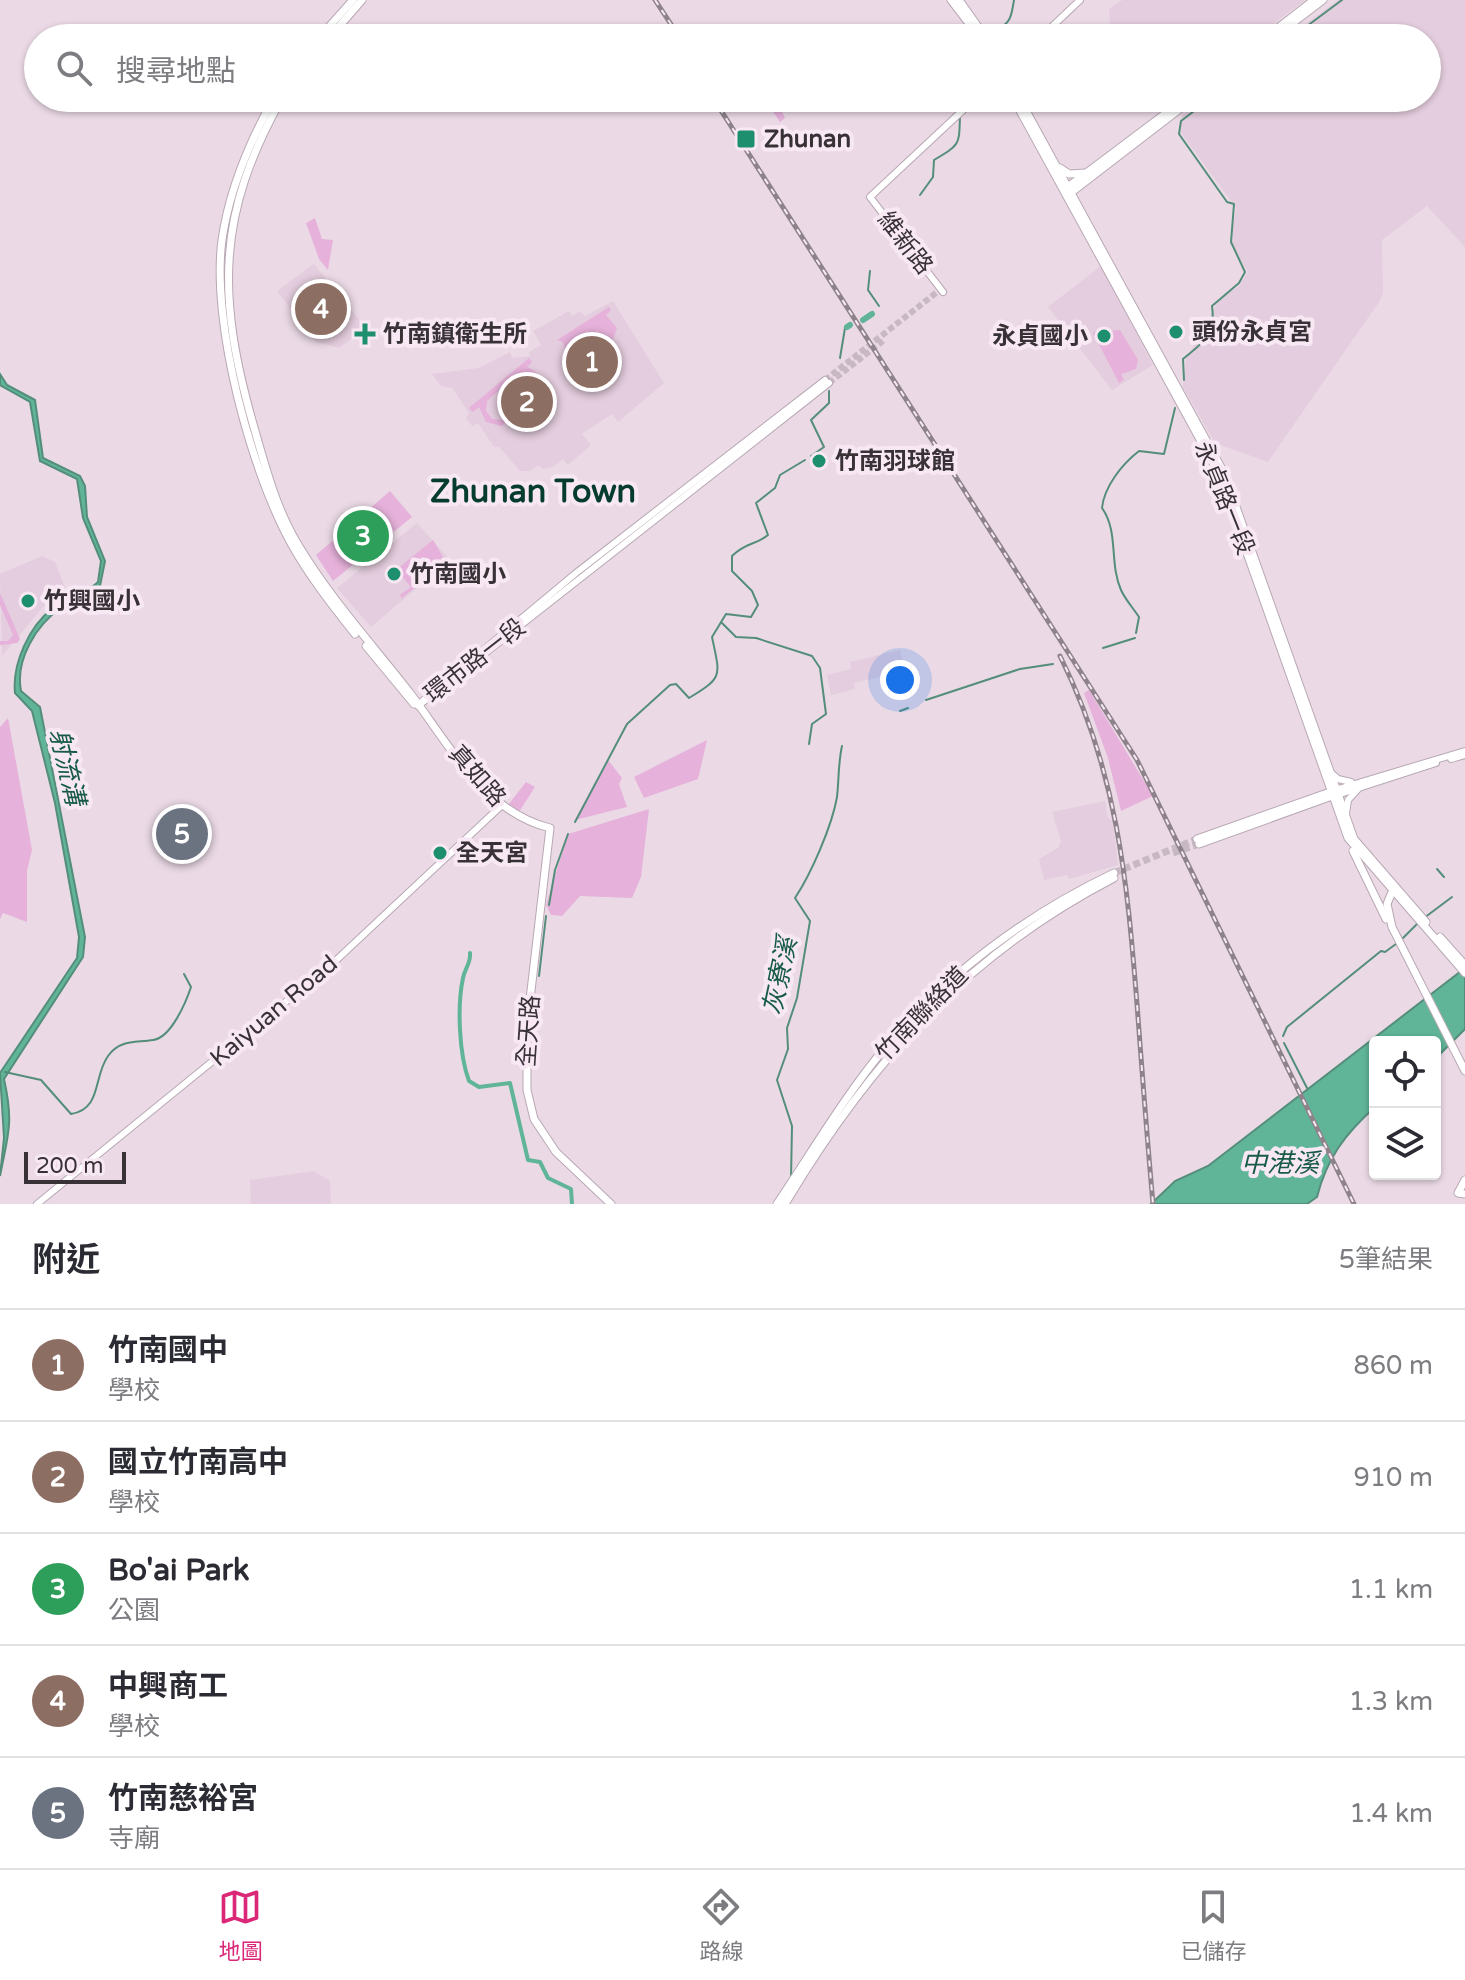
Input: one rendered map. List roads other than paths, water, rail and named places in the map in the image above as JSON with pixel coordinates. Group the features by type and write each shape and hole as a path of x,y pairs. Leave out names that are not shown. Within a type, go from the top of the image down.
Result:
{"main road":[{"path":"332,24 353,0"},
{"path":"341,24 362,0"},
{"path":"951,0 971,24"},
{"path":"959,0 974,24"},
{"path":"1055,24 1080,0"},
{"path":"1283,24 1314,0"},
{"path":"1291,24 1323,0"},
{"path":"247,411 225,329 222,241 245,159 267,112"},
{"path":"247,411 228,314 231,233 244,177 274,112"},
{"name":"維新路","path":"942,290 870,197 961,112"},
{"name":"永貞路一段","path":"1021,112 1129,302 1219,474 1348,838 1394,888"},
{"name":"永貞路一段","path":"1027,112 1068,191"},
{"path":"1068,191 1168,112"},
{"path":"1068,191 1175,112"},
{"path":"1058,167 1069,174 1088,173"},
{"name":"環市路一段","path":"418,706 827,382"},
{"name":"真如路","path":"247,411 271,485 295,540 332,596 501,806 525,820 550,828"},
{"path":"1333,794 1309,799 1198,842 1360,785 1465,753"},
{"path":"1309,799 1321,786 1324,768 1338,779 1360,785"},
{"path":"1300,808 1325,807 1342,818 1348,800 1360,785"},
{"name":"Kaiyuan Road","path":"37,1204 331,965 501,806"},
{"name":"永貞路一段","path":"1342,818 1359,845 1408,905"},
{"name":"全天路","path":"550,828 527,1025 527,1090 542,1133 568,1166 611,1204"},
{"path":"1348,838 1465,1071"},
{"name":"竹南聯絡道","path":"780,1204 874,1062 926,1004 976,958 1022,925 1115,875"},
{"path":"1392,927 1387,909 1394,888"},
{"path":"1392,927 1395,908 1408,905"},
{"path":"1408,905 1465,965"},
{"path":"1408,905 1465,973"},
{"path":"1462,1193 1465,1180"}],"water":[{"path":"0,374 7,385 35,400 43,458 80,476 85,486 87,517 105,561 100,586 61,608 43,624 29,644 21,667 21,691 40,707 85,937 83,957 4,1079 9,1118 0,1176 4,1138 0,1073 77,958 79,937 55,803 32,711 15,693 16,670 24,646 44,616 98,582 101,561 83,518 77,479 40,461 30,402 0,385"},
{"name":"中港溪","path":"1465,968 1465,1029 1441,1053 1441,1036 1377,1036"},
{"name":"中港溪","path":"1369,1042 1369,1113 1338,1148 1317,1197 1307,1204 1151,1204 1175,1181 1208,1166"}],"waterway":[{"path":"1005,24 1010,19 1014,0"},
{"path":"1310,24 1342,0"},
{"path":"1184,380 1183,359 1207,337 1212,324 1212,306 1239,283 1245,272 1231,242 1234,204 1227,202 1179,134 1181,121 1193,112"},
{"path":"920,195 933,177 934,160 957,143 960,115"},
{"path":"870,271 868,290 879,306"},
{"path":"863,320 872,314"},
{"path":"840,358 845,328"},
{"path":"811,456 824,447 811,420 829,403 829,391"},
{"path":"1136,633 1139,617 1117,580 1112,537 1102,508 1103,500 1120,469 1139,451 1164,454 1175,408"},
{"path":"575,822 627,724 670,685 676,684 689,698 714,680 717,660 712,637 726,614 751,617 758,605 752,591 732,571 732,556 768,535 756,503 775,488 780,475 805,460"},
{"name":"灰寮溪","path":"722,623 736,637 756,638 812,656 820,668 826,714 812,724 809,744"},
{"path":"1103,648 1135,638"},
{"path":"926,700 1020,669 1053,664"},
{"path":"900,711 908,708"},
{"name":"灰寮溪","path":"791,1179 792,1126 777,1080 788,1049 787,1028 797,998 810,921 795,898 831,822 842,746"},
{"path":"549,905 555,870 568,834"},
{"path":"1437,869 1444,877"},
{"path":"1424,918 1452,897"},
{"path":"539,976 546,916"},
{"path":"1401,940 1419,922"},
{"path":"1283,1036 1287,1027 1381,951 1385,952 1396,944"},
{"path":"470,953 461,989 460,1016 461,1044 469,1081 479,1087 510,1083 528,1160 540,1162 548,1178 571,1189 572,1204"},
{"path":"5,1072 41,1080 71,1114 81,1111 92,1099 103,1064 113,1051 123,1044 160,1038 172,1026 191,987 184,974"},
{"path":"1284,1043 1307,1088"}],"tunnel":[{"path":"825,380 941,289"},
{"path":"829,383 883,341"},
{"path":"1114,873 1197,839"},
{"path":"1173,853 1199,844"}],"railway":[{"path":"655,0 671,24"},
{"path":"722,112 1137,760 1354,1204"},
{"path":"1060,656 1095,741 1116,826 1129,913 1153,1204"}],"place":[{"name":"Zhunan","path":"746,139"},
{"name":"中興商工","path":"321,309"},
{"name":"頭份永貞宮","path":"1176,332"},
{"name":"竹南鎮衛生所","path":"365,334"},
{"name":"永貞國小","path":"1104,336"},
{"name":"竹南國中","path":"592,362"},
{"name":"國立竹南高中","path":"527,402"},
{"name":"竹南羽球館","path":"819,461"},
{"name":"Bo'ai Park","path":"363,536"},
{"name":"竹南國小","path":"394,574"},
{"name":"竹興國小","path":"28,601"},
{"name":"竹南慈裕宮","path":"182,834"},
{"name":"全天宮","path":"440,853"}],"district":[{"name":"Zhunan Town","path":"533,492"}],"water label":[{"name":"射流溝","path":"67,767"}]}
